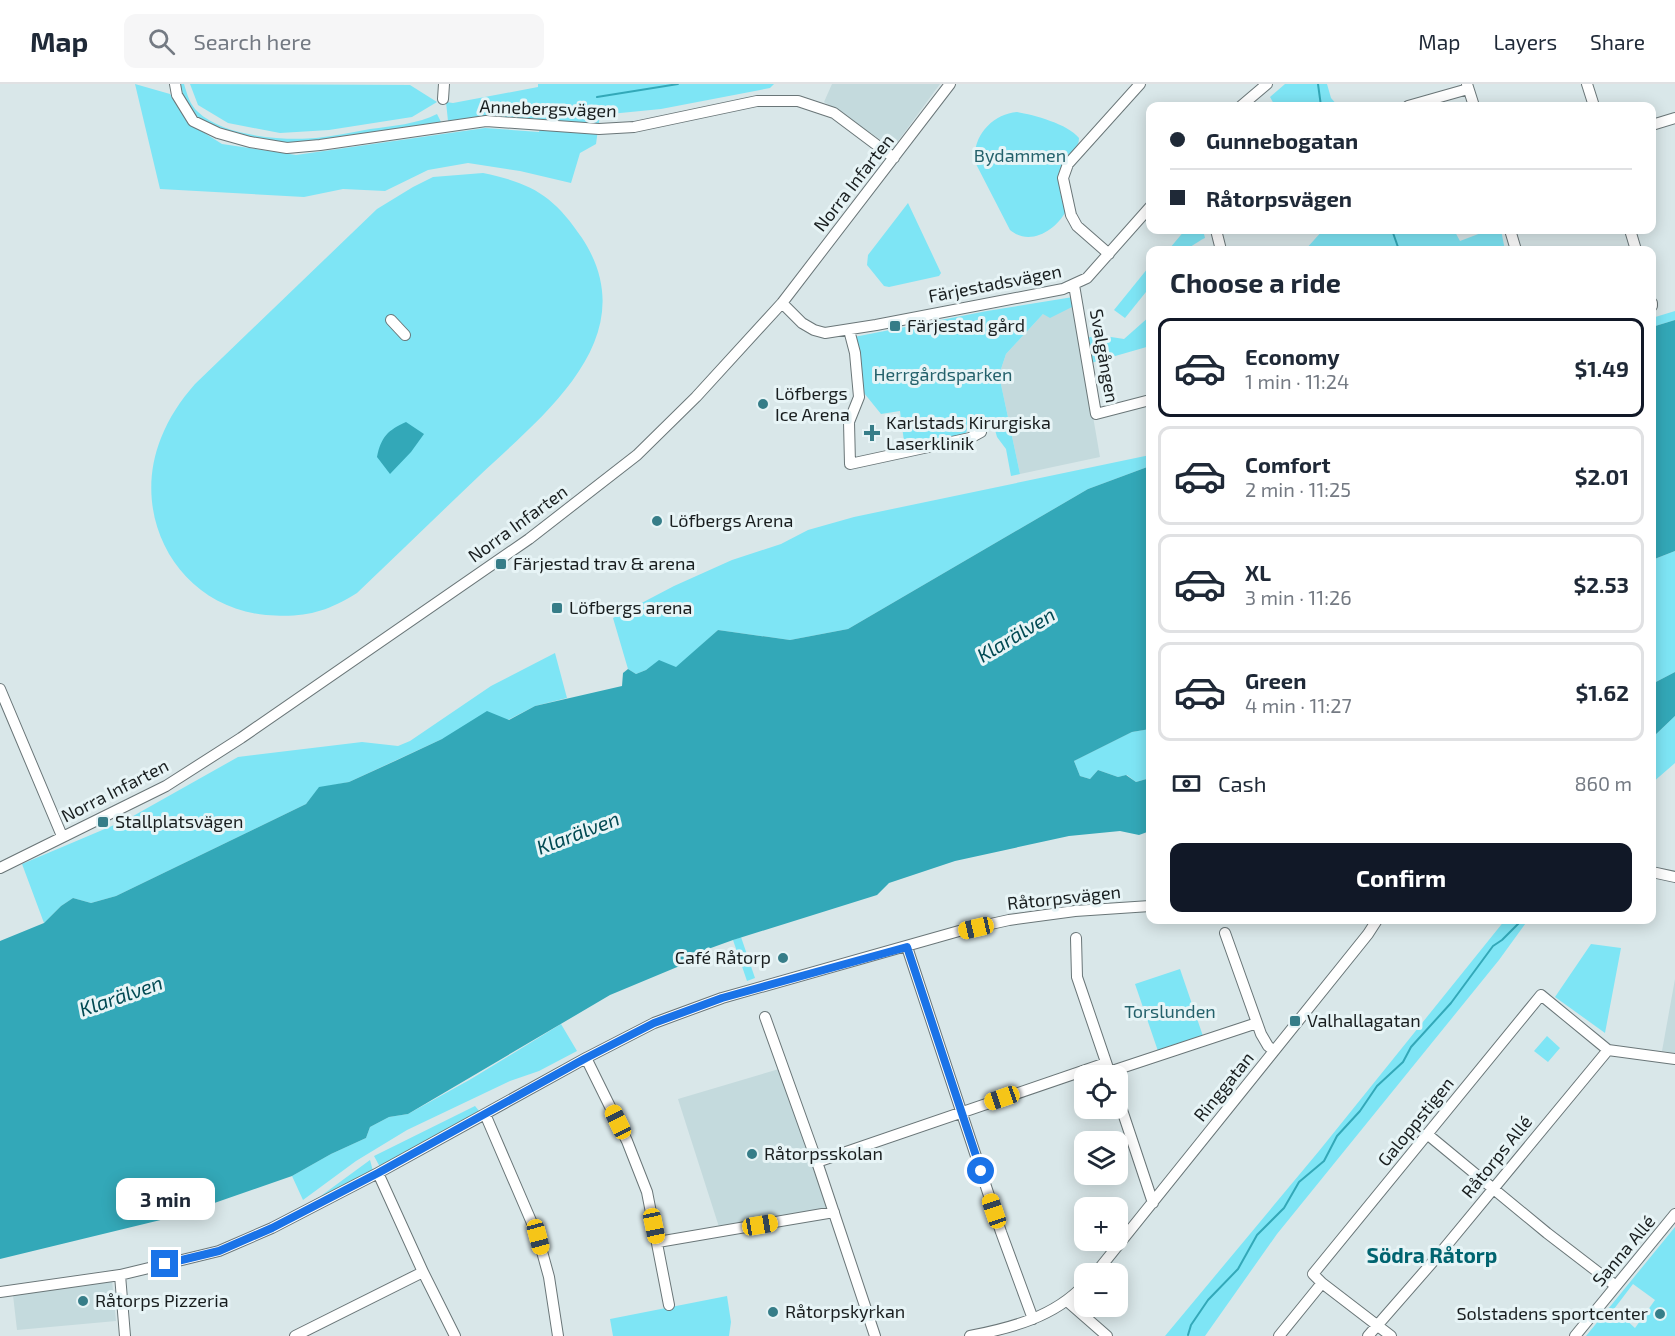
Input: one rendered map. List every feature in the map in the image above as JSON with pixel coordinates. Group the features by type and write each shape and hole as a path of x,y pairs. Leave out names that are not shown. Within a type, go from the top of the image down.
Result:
{"street":[{"name":"Annebergsvägen","path":"175,84 177,95 193,120 218,133 250,142 287,148 486,121 599,129 634,127 757,101 798,101 834,113 894,158"},
{"path":"443,99 444,84"},
{"name":"Norra Infarten","path":"0,868 166,786 232,744 551,523 637,455 696,398 782,303 950,84"},
{"path":"1109,254 1077,226 1071,215 1063,178 1068,164 1140,84"},
{"path":"1587,84 1593,102"},
{"path":"1245,102 1262,85"},
{"path":"1420,102 1467,86 1473,102"},
{"path":"1656,124 1675,118"},
{"name":"Färjestadsvägen","path":"782,303 802,323 825,333 1074,285 1087,278 1146,212"},
{"name":"Svalgången","path":"1074,285 1096,414 1146,401"},
{"path":"391,320 405,335"},
{"path":"849,330 855,353 859,397 849,422 850,464 970,438 981,432"},
{"path":"0,689 62,836"},
{"path":"1656,873 1675,877"},
{"name":"Råtorpsvägen","path":"0,1292 120,1275 219,1251 272,1228 378,1173 654,1023 712,1001 959,932 1030,916 1146,906"},
{"name":"Ringgatan","path":"1104,1263 1374,924"},
{"path":"1225,933 1264,1041 1274,1052"},
{"path":"1076,938 1077,977 1106,1065"},
{"path":"907,947 1001,1232 1033,1319"},
{"name":"Galoppstigen","path":"1322,1283 1313,1274 1541,995 1608,1050"},
{"path":"765,1017 817,1162 875,1336"},
{"path":"1125,1065 1257,1023"},
{"path":"1608,1050 1675,1059"},
{"name":"Råtorps Allé","path":"1368,1336 1437,1257 1608,1050"},
{"path":"586,1058 627,1141 648,1192 669,1305"},
{"path":"817,1162 961,1112 1074,1080"},
{"path":"485,1114 538,1237 549,1277 558,1336"},
{"path":"1125,1119 1153,1203"},
{"path":"1427,1134 1492,1189 1616,1286"},
{"path":"378,1173 455,1336"},
{"path":"658,1242 834,1212"},
{"name":"Sanna Allé","path":"1575,1336 1675,1214"},
{"path":"295,1336 423,1272"},
{"path":"120,1275 125,1336"},
{"path":"1279,1336 1322,1283 1391,1336"},
{"path":"969,1336 1004,1329 1033,1319 1067,1301 1074,1294"},
{"path":"1067,1301 1107,1336"}],"shaded area":[{"path":"832,84 940,84 893,148 824,102"},
{"path":"1074,306 1100,457 1020,474 999,375 1006,354 1043,314"},
{"path":"1675,979 1675,1053 1662,1051"},
{"name":"Råtorpsskolan","path":"779,1069 828,1209 719,1227 678,1099"},
{"path":"112,1280 116,1321 17,1330 13,1295"}],"green space":[{"path":"135,84 170,94 187,122 222,144 296,155 485,128 539,132 543,120 490,117 448,121 446,102 453,103 538,87 538,84 774,84 770,88 661,109 600,115 596,144 580,153 571,183 520,171 468,163 428,170 385,191 343,189 304,197 160,189"},
{"path":"180,84 184,84 195,109 209,120 222,127 254,135 287,139 316,138 405,124 437,114 441,122 317,141 288,143 251,138 206,123 194,114 184,98"},
{"path":"190,84 410,85 437,102 412,117 329,130 280,133 228,123 198,105"},
{"path":"1285,84 1327,84 1334,102 1273,102 1270,97"},
{"name":"Bydammen","path":"1017,112 1059,124 1079,138 1061,170 1060,177 1066,211 1049,230 1026,237 1010,230 976,164 975,154 980,137 991,122"},
{"path":"483,173 515,181 540,194 562,212 582,238 599,274 602,308 595,341 579,371 557,400 531,427 357,593 324,610 291,616 266,615 235,608 208,595 186,577 169,554 157,527 152,498 153,468 161,438 175,410 195,384 377,209 433,177"},
{"path":"908,203 941,273 939,276 889,287 884,286 867,265 868,255"},
{"path":"1182,234 1204,234 1205,238 1191,246 1172,246"},
{"path":"1319,234 1456,234 1460,241 1478,234 1502,234 1504,246 1309,246"},
{"path":"1146,270 1146,292 1125,318 1114,310"},
{"name":"Herrgårdsparken","path":"1073,297 1074,306 1050,318 1043,314 1006,354 999,375 1020,474 1011,476 1006,449 997,437 992,419 968,424 966,434 905,449 900,411 881,414 864,393 854,337"},
{"path":"1675,311 1675,320 1656,326 1656,317"},
{"path":"1146,320 1146,347 1091,363 1087,338 1098,335 1124,339"},
{"path":"1146,456 1146,467 1088,489 848,629 790,640 718,630 676,668 659,661 636,674 628,669 613,618 674,586 732,560 781,544 808,530 854,517"},
{"path":"1675,551 1675,672 1656,682 1656,558"},
{"path":"555,653 567,698 535,706 508,720 442,739 349,782 319,788 306,804 116,896 91,903 73,898 44,923 22,864 126,820 238,757 362,742 398,746 410,741 491,686"},
{"path":"1675,716 1675,763 1656,780 1656,734"},
{"path":"1146,730 1146,779 1136,782 1127,775 1118,777 1098,770 1090,779 1080,776 1074,761 1132,732"},
{"path":"1502,924 1525,924 1499,960 1277,1234 1205,1336 1165,1336 1319,1151"},
{"path":"741,937 755,978 747,981 733,940"},
{"path":"1591,944 1621,948 1605,1033 1555,997"},
{"name":"Torslunden","path":"1180,969 1204,1039 1159,1054 1135,984"},
{"path":"561,1024 577,1051 539,1071 510,1081 407,1130 356,1161 303,1200 292,1176 366,1138 370,1127 389,1117 408,1114"},
{"path":"1547,1036 1560,1048 1548,1062 1534,1051"},
{"path":"475,1106 480,1112 380,1167 374,1156"},
{"path":"370,1160 373,1171 314,1201"},
{"path":"1675,1227 1675,1336 1586,1336","holes":["1633,1284 1655,1300 1635,1328 1614,1309"]},
{"path":"727,1296 731,1322 729,1336 613,1336 610,1319"}],"water":[{"path":"1675,320 1675,551 1656,558 1656,326"},
{"path":"406,422 424,434 390,474 377,457 379,450 386,435"},
{"name":"Klarälven","path":"1146,467 1146,730 1132,732 1074,761 1080,776 1090,779 1098,770 1118,777 1126,775 1136,782 1146,779 1146,832 1139,835 1120,831 1069,836 955,861 889,883 877,895 686,957 682,965 610,995 408,1114 389,1117 370,1127 366,1138 292,1176 177,1216 0,1259 0,941 44,923 73,898 91,903 116,896 306,804 319,787 349,782 442,739 487,711 509,720 535,706 622,686 623,673 628,669 636,674 659,660 676,667 718,630 790,640 848,629 1088,489"},
{"path":"1675,672 1675,716 1656,734 1656,682"}],"waterway":[{"path":"597,97 678,84"},
{"path":"1318,84 1320,102"},
{"path":"1393,234 1398,246"},
{"path":"1188,1335 1191,1325 1208,1300 1238,1269 1257,1235 1284,1208 1299,1182 1324,1161 1337,1136 1360,1111 1377,1086 1403,1062 1411,1047 1451,1003 1493,946 1518,924"}],"place":[{"name":"Färjestad gård","path":"895,326"},
{"name":"Löfbergs Ice Arena","path":"763,404"},
{"name":"Karlstads Kirurgiska Laserklinik","path":"872,433"},
{"name":"Löfbergs Arena","path":"657,521"},
{"name":"Färjestad trav & arena","path":"501,564"},
{"name":"Löfbergs arena","path":"557,608"},
{"name":"Stallplatsvägen","path":"103,822"},
{"name":"Café Råtorp","path":"783,958"},
{"name":"Valhallagatan","path":"1295,1021"},
{"name":"Råtorpsskolan","path":"752,1154"},
{"name":"Råtorps Pizzeria","path":"83,1301"},
{"name":"Råtorpskyrkan","path":"773,1312"},
{"name":"Solstadens sportcenter","path":"1660,1314"}],"district":[{"name":"Södra Råtorp","path":"1432,1256"}],"route":[{"path":"165,1264 219,1251 272,1228 654,1023 722,998 907,947 981,1171"}]}
